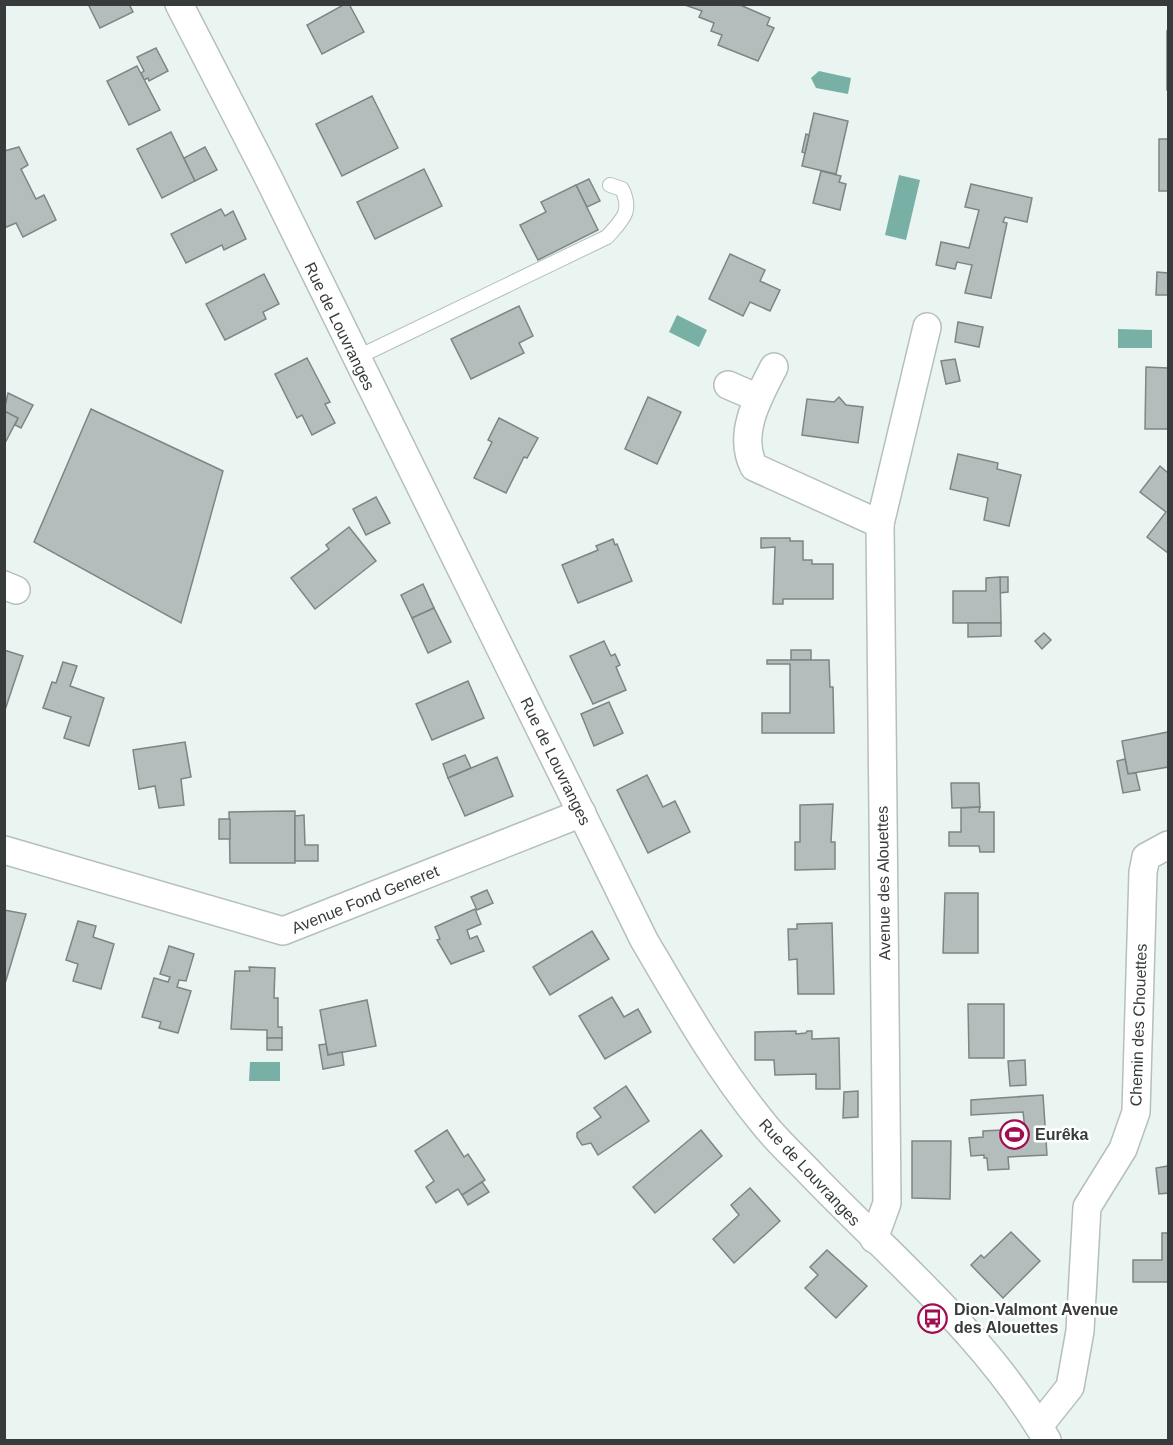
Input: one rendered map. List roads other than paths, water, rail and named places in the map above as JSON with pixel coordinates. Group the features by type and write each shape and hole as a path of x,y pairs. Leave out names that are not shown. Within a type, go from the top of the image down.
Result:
{"street":[{"name":"Rue de Louvranges","path":"179,4 267,176 644,940 700,1037 763,1124 874,1239 975,1338 1010,1382 1043,1433"},
{"name":"Avenue des Alouettes","path":"874,1239 886,1203 880,524 927,327"},
{"path":"774,367 758,398 746,436 748,454 754,467 880,524"},
{"path":"728,385 758,398"},
{"name":"Avenue Fond Generet","path":"4,850 284,931 582,813"},
{"name":"Chemin des Chouettes","path":"1043,1433 1070,1388 1080,1331 1086,1207 1123,1149 1134,1119 1143,872 1146,857 1168,845"}],"lane":[{"path":"356,358 607,237 627,212 628,201 622,189 609,185"}],"place":[{"name":"Eurêka","path":"1014,1134"},
{"name":"Dion-Valmont Avenue des Alouettes","path":"933,1318"}]}
